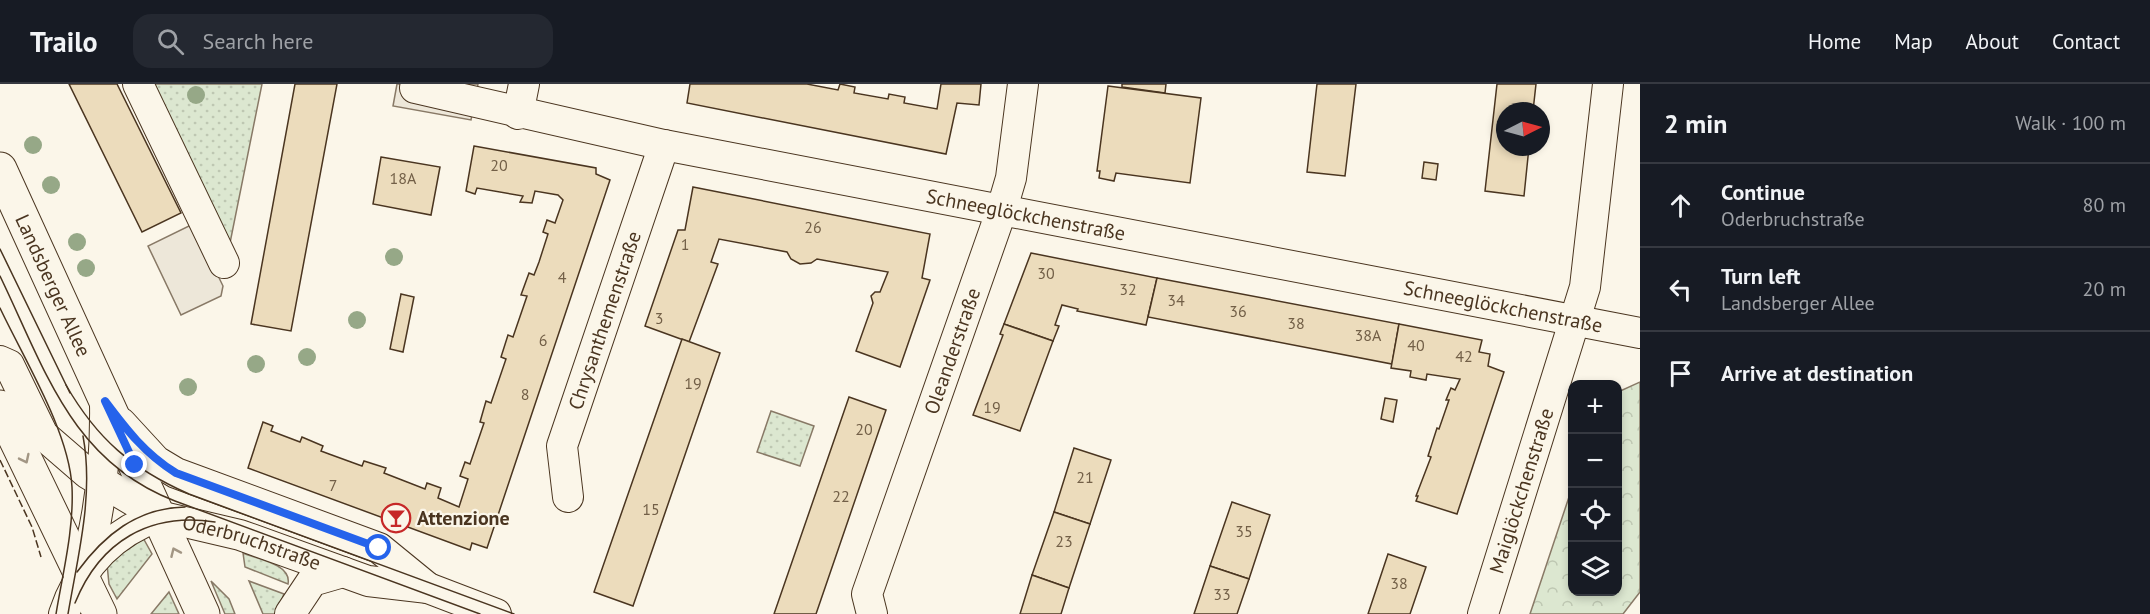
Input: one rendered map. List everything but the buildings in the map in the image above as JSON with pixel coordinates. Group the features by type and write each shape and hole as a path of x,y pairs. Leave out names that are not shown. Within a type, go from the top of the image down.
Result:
{"main road":[{"name":"Landsberger Allee","path":"0,169 203,614"},
{"path":"0,407 100,614"}],"street":[{"path":"138,84 224,263"},
{"path":"518,114 524,84"},
{"name":"Oleanderstraße","path":"872,614 867,594 1011,178 1023,84"},
{"name":"Maiglöckchenstraße","path":"1483,614 1585,287 1608,84"},
{"name":"Schneeglöckchenstraße","path":"416,86 463,91 518,114 664,145 1001,212 1640,333"},
{"name":"Chrysanthemenstraße","path":"568,497 562,447 664,145"},
{"name":"Oderbruchstraße","path":"0,361 9,365 43,435 67,457 101,481 159,516 240,536 368,581 428,588 496,614"},
{"name":"Landsberger Allee","path":"82,576 93,538 101,481 105,441 105,401"},
{"name":"Oderbruchstraße","path":"105,401 134,439 156,461 176,473 379,548 428,588"},
{"name":"Oderbruchstraße","path":"82,576 111,541 132,527 159,516"},
{"name":"Oderbruchstraße","path":"290,614 312,581 343,572"},
{"path":"63,614 82,576"}],"green space":[{"path":"145,84 262,84 229,248"},
{"path":"1640,382 1640,592 1623,614 1530,614 1568,500 1568,596 1622,596 1622,390"},
{"path":"771,411 814,426 800,466 757,452"},
{"path":"142,536 152,554 117,599 109,584 107,564"},
{"path":"243,553 279,567 288,577 288,584 245,567"},
{"path":"211,581 229,599 235,614 225,614"},
{"path":"249,581 284,594 276,614 263,614"},
{"path":"169,592 179,614 151,614"}],"shaded area":[{"path":"397,84 478,84 471,120 393,106"},
{"path":"193,224 223,286 221,296 181,315 148,246"}],"tram line":[{"path":"0,249 70,393"},
{"path":"0,276 48,378 65,408 86,437 110,462 139,484 175,501 480,614"},
{"path":"0,308 44,396 63,443 69,465 72,487 71,519 56,614"},
{"path":"66,385 90,421 104,437 133,463 169,484 189,494 514,614"},
{"path":"68,614 86,503 87,480 83,436"},
{"path":"77,572 99,546 123,526 152,512 185,507"},
{"path":"75,603 98,563 113,547 130,536 149,527 169,522 191,520 215,522"}],"fence":[{"path":"0,460 32,527 41,557"}],"place":[{"name":"Attenzione","path":"396,518"}],"route":[{"path":"135,465 105,401 134,439 156,461 176,473 379,548"}]}
